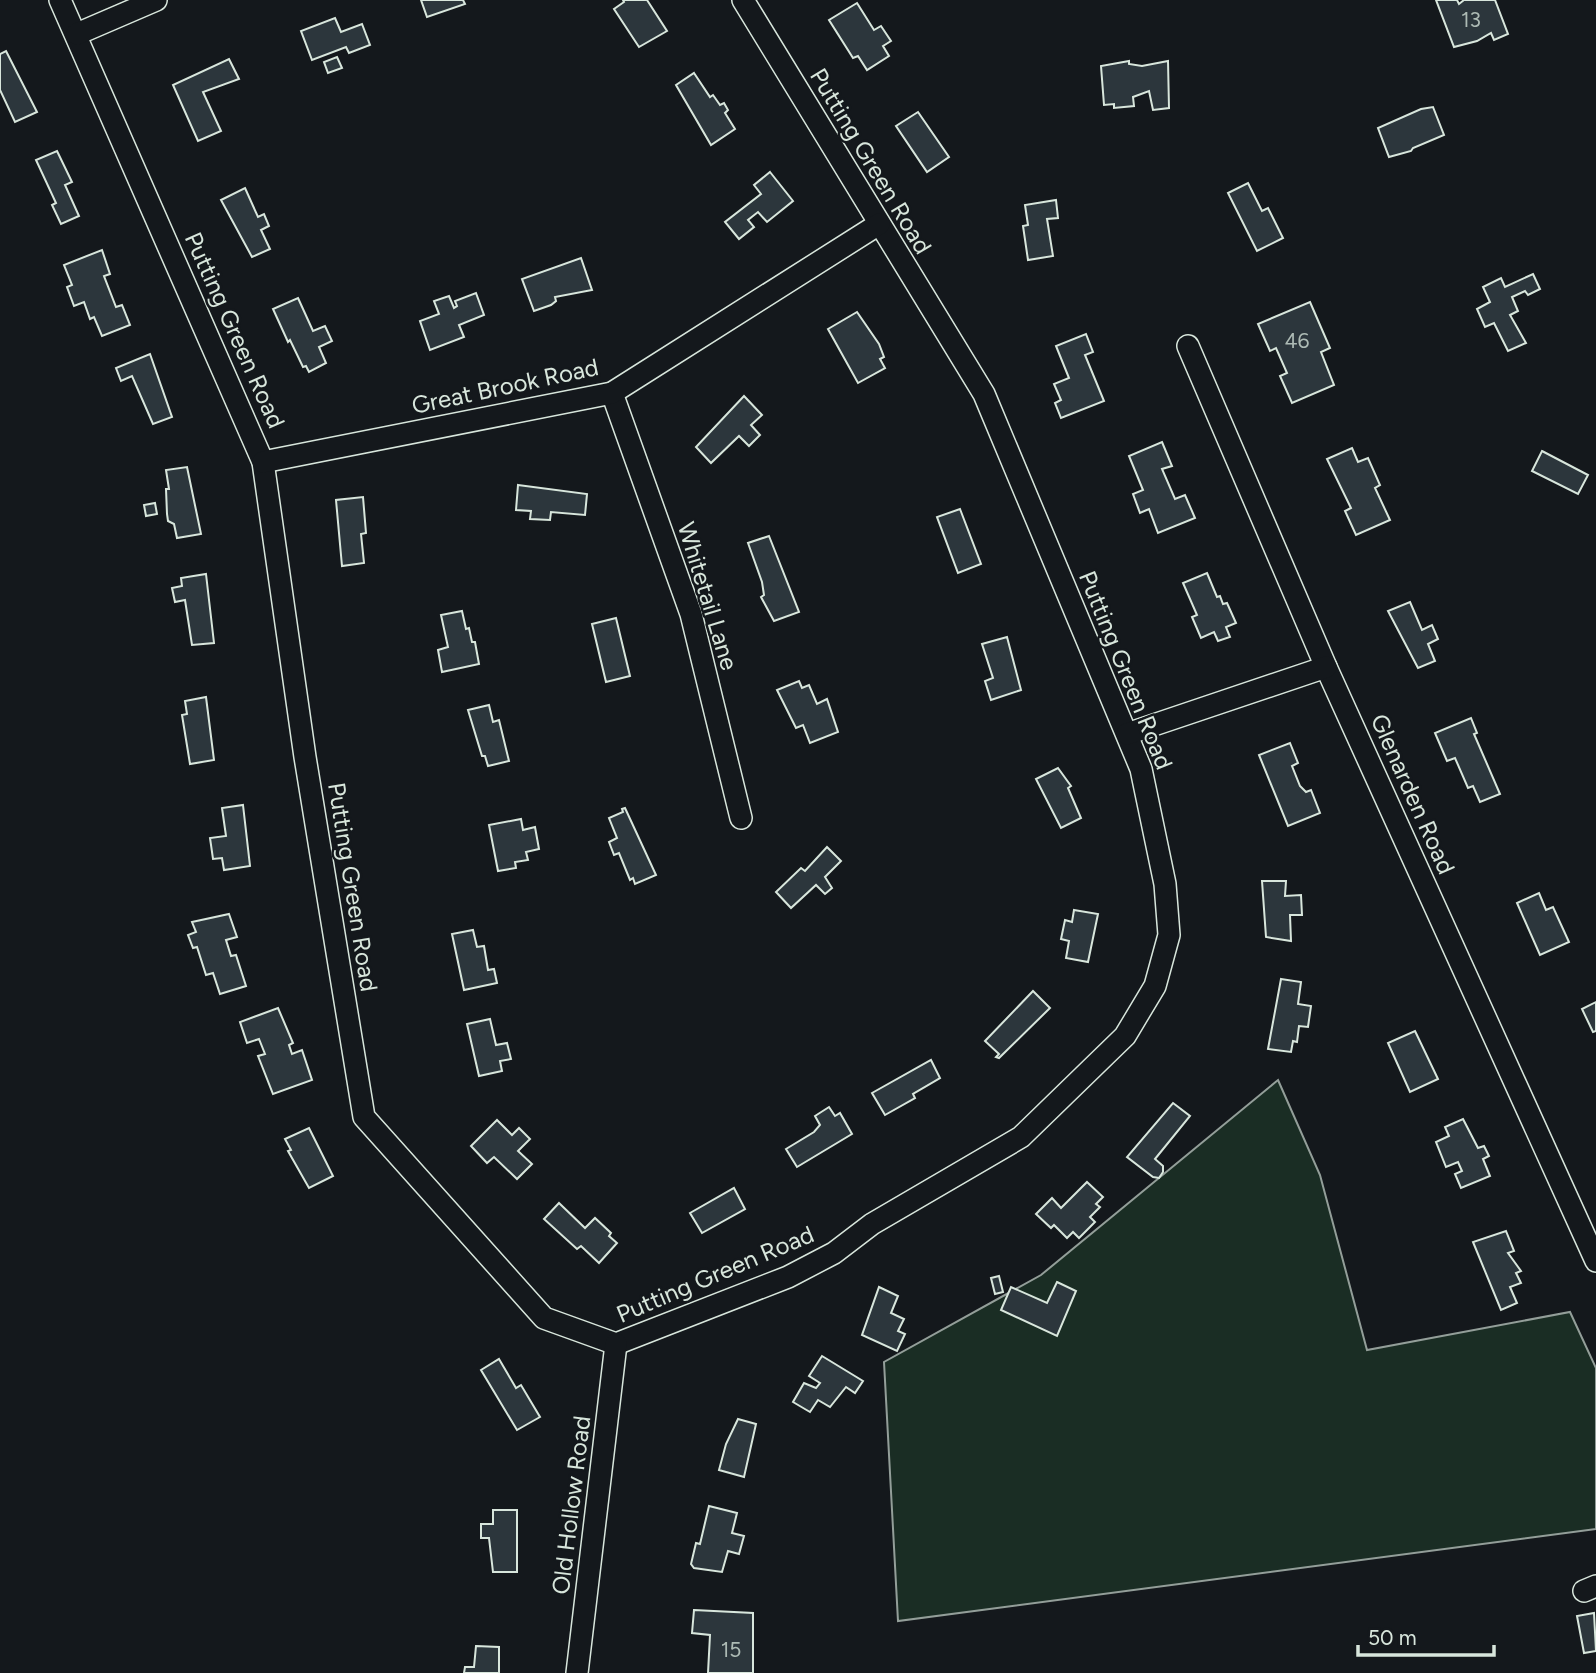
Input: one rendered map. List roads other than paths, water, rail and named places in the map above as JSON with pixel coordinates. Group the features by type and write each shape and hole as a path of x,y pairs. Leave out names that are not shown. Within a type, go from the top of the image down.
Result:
{"street":[{"name":"Putting Green Road","path":"60,0 263,462 305,757 364,1117 544,1318 616,1344 788,1277 834,1253 872,1224 1021,1137 1125,1036 1155,986 1169,935 1165,884 1141,769 984,394 743,0"},
{"path":"77,34 156,0"},
{"name":"Great Brook Road","path":"263,462 612,393 879,224"},
{"name":"Glenarden Road","path":"1188,346 1326,667 1596,1261"},
{"name":"Whitetail Lane","path":"612,393 691,614 741,818"},
{"path":"1127,734 1326,667"},
{"name":"Old Hollow Road","path":"577,1673 616,1344"}]}
